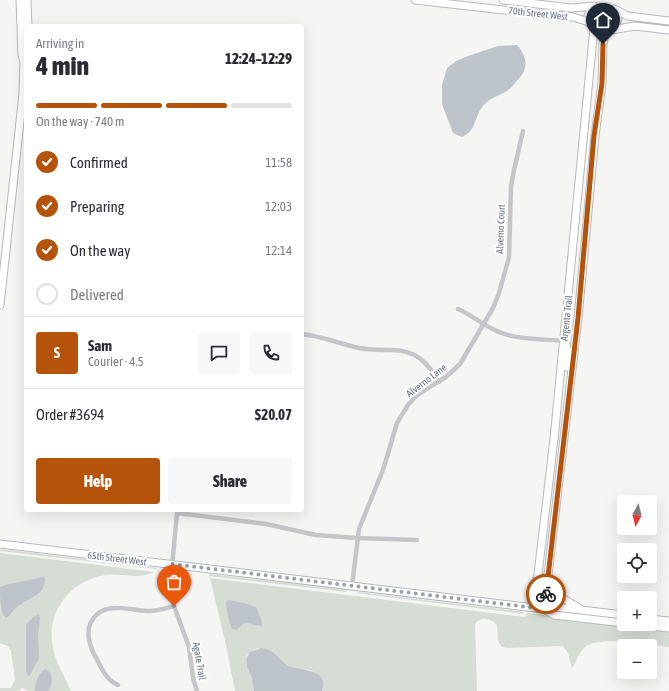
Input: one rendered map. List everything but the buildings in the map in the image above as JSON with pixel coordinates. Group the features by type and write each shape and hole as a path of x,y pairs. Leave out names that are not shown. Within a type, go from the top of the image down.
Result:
{"street":[{"path":"20,0 22,54 24,57"},
{"path":"27,0 28,24"},
{"name":"70th Street West","path":"416,0 567,16 591,25"},
{"name":"70th Street West","path":"503,0 571,8 596,3"},
{"path":"669,21 628,16 613,5 604,2 596,3 589,12 591,25 600,31 635,26 669,30"},
{"path":"607,31 613,27 617,19 613,5"},
{"name":"Argenta Trail","path":"534,608 564,341 591,25"},
{"name":"Argenta Trail","path":"544,609 578,318 594,136 602,83 603,46 607,31"},
{"path":"0,305 24,73"},
{"name":"Alverno Court","path":"483,324 493,308 499,293 507,264 510,245 511,186 523,131"},
{"path":"458,309 483,324 510,335 564,341 568,352 564,402 566,417"},
{"name":"Alverno Lane","path":"352,586 357,538 364,514 383,470 397,423 408,405 423,391 439,382 460,364 483,324"},
{"path":"304,334 330,339 366,349 406,352 420,358 428,365 439,382"},
{"path":"178,512 266,524 316,535 417,540"},
{"name":"Agate Trail","path":"178,512 170,587 174,606 189,647 193,678 197,691"},
{"name":"65th Street West","path":"0,544 534,608 544,609 555,607 617,614"},
{"path":"548,578 551,591 582,610"},
{"path":"118,685 111,682 106,676 90,644 88,632 93,620 102,611 112,608 152,611 174,606"},
{"name":"65th Street West","path":"544,609 554,615 617,622"},
{"path":"657,620 669,621"},
{"path":"657,627 669,628"}],"shaded area":[{"path":"517,45 525,59 526,64 523,73 508,90 491,99 484,105 478,113 473,127 467,134 462,137 453,133 442,104 442,85 447,68 456,61 498,46"},
{"path":"0,549 158,568 156,569 0,551"},
{"path":"0,553 154,572 143,576 106,575 93,578 71,591 63,600 53,623 53,648 56,659 71,691 28,691 22,688 19,691 0,691 0,688 11,688 15,679 11,651 8,646 0,643"},
{"path":"209,574 344,590 347,592 209,576"},
{"path":"43,577 45,578 44,584 39,593 15,608 6,618 1,609 0,587"},
{"path":"210,578 525,617 527,613 617,625 617,631 657,630 669,632 669,647 657,646 657,639 617,639 617,641 592,643 583,649 572,668 568,653 563,646 502,647 498,641 497,625 489,619 483,619 477,621 475,624 477,691 322,691 322,679 315,672 288,665 267,649 257,648 248,654 246,658 254,691 235,691"},
{"path":"359,592 519,611 523,612 524,614 356,593"},
{"path":"228,600 256,607 262,622 262,626 247,623 237,630 232,629 228,617 226,602"},
{"path":"39,614 39,658 28,676 26,673 26,625 32,618"},
{"path":"261,648 269,650 287,665 318,674 322,678 324,684 322,691 254,691 252,678 247,667 246,659 250,652"},
{"path":"45,669 50,673 52,679 50,688 48,691 35,691 37,679"}],"way so far":[{"path":"174,606 170,587 172,564 544,609 546,594"}],"route":[{"path":"546,594 562,445 578,318 594,136 602,83 603,44"}]}
